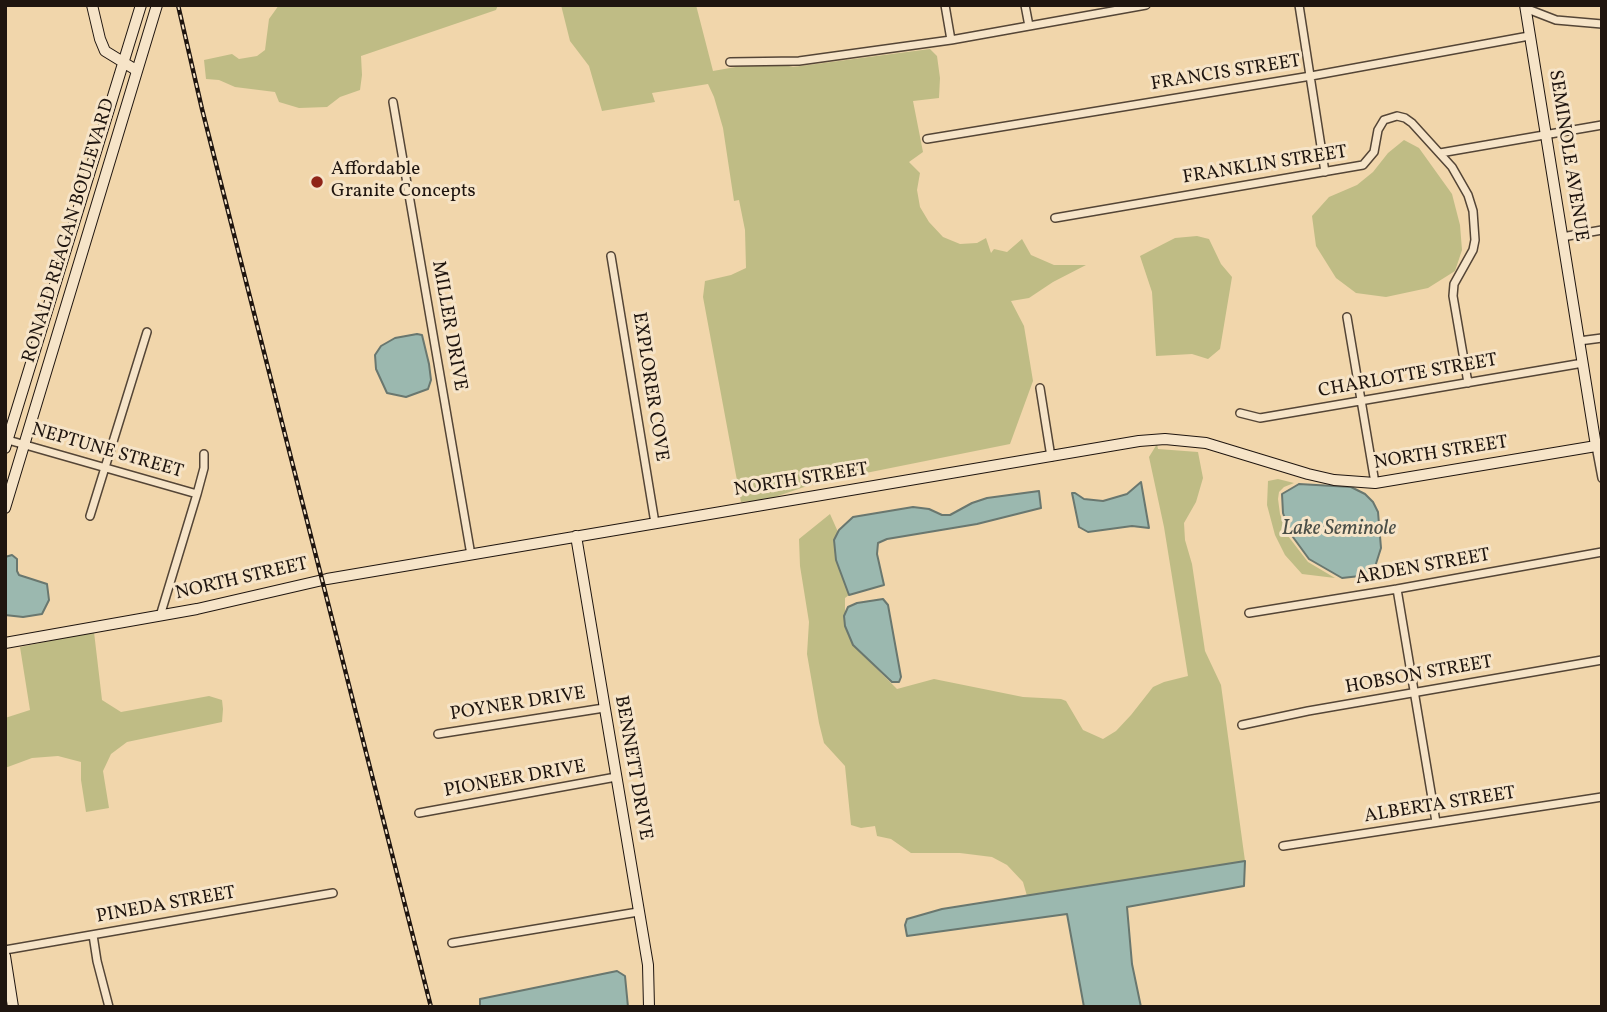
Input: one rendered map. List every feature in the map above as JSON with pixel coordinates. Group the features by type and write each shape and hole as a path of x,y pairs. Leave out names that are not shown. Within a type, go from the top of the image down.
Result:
{"street":[{"path":"92,5 105,51 136,70"},
{"name":"RONALD REAGAN BOULEVARD","path":"6,444 141,5"},
{"name":"RONALD REAGAN BOULEVARD","path":"5,508 157,5"},
{"path":"945,5 951,40"},
{"path":"1025,5 1029,26"},
{"path":"730,62 799,61 951,40 1146,5"},
{"path":"1299,5 1325,172"},
{"path":"1525,7 1556,20 1602,24"},
{"name":"SEMINOLE AVENUE","path":"1525,7 1579,341 1599,446 1602,478"},
{"name":"FRANCIS STREET","path":"927,139 1311,76 1529,36"},
{"name":"MILLER DRIVE","path":"393,102 471,555"},
{"name":"FRANKLIN STREET","path":"1055,218 1355,168 1370,159 1380,124 1390,117 1405,118 1412,123 1440,153"},
{"path":"1468,383 1453,296 1454,284 1472,250 1475,225 1464,187 1440,153 1602,125"},
{"path":"1562,237 1602,230"},
{"name":"EXPLORER COVE","path":"611,256 655,523"},
{"path":"1347,317 1375,483"},
{"path":"90,516 147,332"},
{"path":"1579,341 1602,338"},
{"name":"CHARLOTTE STREET","path":"1240,412 1260,418 1583,363"},
{"path":"1040,388 1051,457"},
{"name":"NORTH STREET","path":"5,643 160,616 322,580 1139,441 1187,440 1229,449 1334,480 1375,483 1599,446"},
{"name":"NEPTUNE STREET","path":"6,444 24,444 197,494"},
{"path":"160,616 197,494 204,468 204,454"},
{"name":"BENNETT DRIVE","path":"576,536 648,965 649,1007"},
{"name":"ARDEN STREET","path":"1249,612 1397,589 1602,552"},
{"path":"1397,589 1436,822"},
{"name":"HOBSON STREET","path":"1242,726 1308,711 1602,660"},
{"name":"POYNER DRIVE","path":"438,734 604,708"},
{"name":"PIONEER DRIVE","path":"419,813 616,777"},
{"name":"ALBERTA STREET","path":"1283,846 1602,797"},
{"name":"PINEDA STREET","path":"5,950 332,893"},
{"path":"452,943 638,912"},
{"path":"93,935 108,1007"},
{"path":"5,956 13,1007"}],"shaded area":[{"path":"279,5 498,5 496,10 361,56 360,90 340,97 327,107 299,108 279,102 275,92 235,87 219,80 206,79 204,60 232,54 239,59 257,56 265,50 269,19"},
{"path":"561,5 696,5 713,71 747,65 793,67 930,49 937,56 939,98 913,101 923,152 909,162 920,173 917,190 920,207 929,222 943,237 960,244 977,243 986,238 991,253 994,249 1007,252 1022,239 1031,255 1054,265 1086,265 1029,298 1011,301 1024,326 1033,381 1010,444 816,483 766,500 741,502 703,297 705,281 731,275 746,268 745,230 739,200 734,201 723,128 714,97 708,84 652,93 655,102 602,111 589,66 570,41"},
{"path":"1404,140 1419,148 1452,194 1460,225 1462,250 1455,271 1428,288 1386,297 1356,293 1336,278 1316,246 1312,216 1329,197 1357,185 1373,172 1388,153"},
{"path":"1197,236 1209,239 1221,264 1232,277 1220,349 1208,359 1192,354 1156,356 1152,292 1140,256 1175,238"},
{"path":"1157,444 1158,449 1198,452 1203,478 1196,502 1184,523 1185,540 1192,564 1205,651 1221,685 1245,861 1027,896 1023,882 1007,865 992,857 960,853 911,853 891,839 877,836 875,826 861,828 851,825 845,766 824,743 819,723 807,654 809,622 800,566 799,539 830,514 838,532 834,541 836,560 849,595 845,598 845,627 853,645 897,689 934,679 1023,697 1061,699 1066,701 1083,730 1103,739 1116,731 1153,687 1188,676 1164,527 1149,457"},
{"path":"1278,479 1294,483 1279,492 1278,499 1288,536 1308,562 1335,578 1302,574 1285,555 1275,535 1267,505 1268,481"},
{"path":"94,632 102,700 121,712 209,696 222,700 223,709 222,722 127,742 111,754 103,771 109,808 86,812 81,762 58,756 32,758 5,768 5,718 30,710 20,647"}],"water":[{"path":"422,335 429,364 431,380 428,389 406,397 387,393 376,369 375,355 381,346 395,338"},
{"path":"1141,482 1149,528 1132,526 1088,532 1079,527 1072,493 1084,499 1103,501 1127,494"},
{"name":"Lake Seminole","path":"1299,484 1351,487 1365,494 1373,502 1378,512 1381,548 1374,570 1369,575 1342,578 1309,559 1290,533 1283,513 1282,494"},
{"path":"1039,491 1041,508 977,524 887,539 878,543 877,554 884,585 849,595 836,560 834,540 839,530 853,517 913,507 950,515 987,498"},
{"path":"12,555 17,559 19,575 47,584 49,600 42,614 23,617 5,615 5,557"},
{"path":"883,599 888,605 901,677 899,682 892,682 853,645 845,626 844,616 848,607"},
{"path":"1245,861 1244,886 1127,907 1132,964 1141,1007 1084,1007 1067,914 907,936 907,919 942,909"},
{"path":"617,971 625,976 628,1007 480,1007 480,999"}],"railway":[{"path":"178,5 202,109 431,1007"}],"place":[{"name":"Affordable Granite Concepts","path":"317,182"}]}
